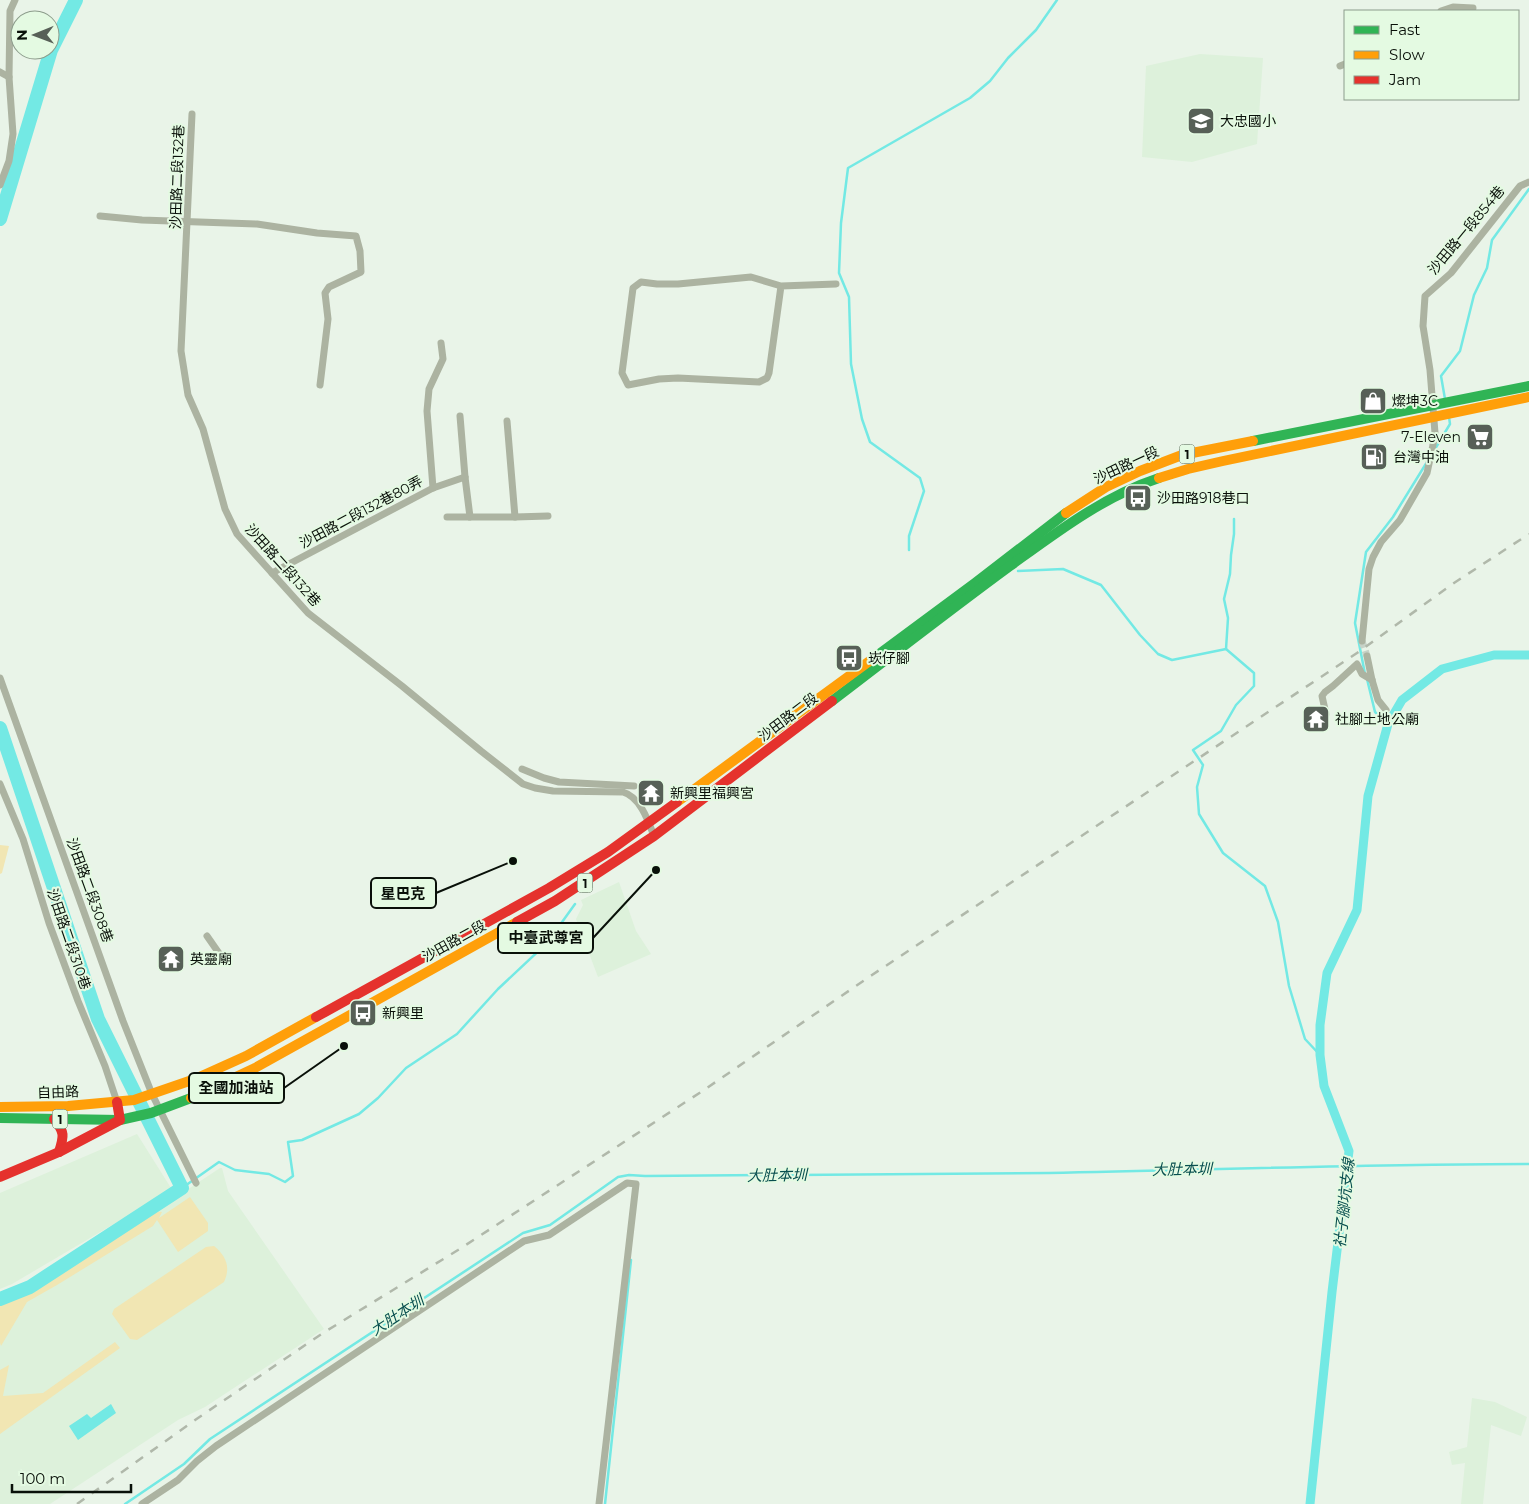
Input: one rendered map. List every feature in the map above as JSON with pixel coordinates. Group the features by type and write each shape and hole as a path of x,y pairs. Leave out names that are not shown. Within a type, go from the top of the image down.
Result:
{"main road":[{"name":"1","path":"1432,405 1529,386"},
{"name":"1","path":"1433,416 1529,397"},
{"name":"沙田路一段","path":"977,586 1056,519 1106,487 1140,471 1182,455 1432,405"},
{"name":"沙田路一段","path":"977,586 1063,528 1112,498 1142,484 1188,469 1433,416"},
{"name":"沙田路二段","path":"117,1102 143,1097 196,1079 236,1061 549,888 608,852 977,586"},
{"name":"沙田路二段","path":"0,1177 58,1152 120,1120 155,1111 194,1097 272,1059 556,901 654,836 977,586"},
{"name":"自由路","path":"0,1106 68,1106 117,1102"},
{"path":"117,1102 120,1120"},
{"name":"自由路","path":"0,1118 120,1120"},
{"path":"54,1119 64,1130 64,1137 58,1152"}],"street":[{"path":"0,185 9,161 13,134 9,77 10,11 15,0"},
{"path":"1444,10 1453,7 1472,10 1472,0"},
{"path":"0,72 9,77"},
{"name":"沙田路二段132巷","path":"192,114 181,351 188,395 203,429 225,509 237,534 308,613 523,784 535,788 553,790 623,792 628,794 641,807 654,836"},
{"name":"沙田路一段854巷","path":"1362,641 1369,569 1373,556 1381,542 1400,520 1427,473 1435,433 1430,370 1423,326 1425,296 1451,272 1520,186 1529,182"},
{"path":"100,216 142,220 258,224 317,233 356,236 360,251 361,272 329,287 325,293 328,319 320,385"},
{"path":"781,286 767,378 759,382 678,378 659,379 628,385 622,373 633,288 641,282 678,284 751,277 781,286 836,284"},
{"path":"433,488 427,411 429,389 443,359 441,343"},
{"path":"460,416 464,477 470,517"},
{"path":"507,421 515,517"},
{"name":"沙田路二段132巷80弄","path":"272,574 433,488 464,477"},
{"path":"447,517 548,516"},
{"path":"1367,656 1378,700 1386,710"},
{"path":"1326,714 1322,696 1357,664 1362,674 1372,680"},
{"name":"沙田路二段308巷","path":"0,678 123,1021 143,1097 155,1111 196,1183"},
{"path":"522,769 560,782 634,786"},
{"name":"沙田路二段310巷","path":"0,784 23,839 49,923 105,1066 117,1102"},
{"path":"207,936 223,959"},
{"path":"142,1504 178,1480 216,1446 524,1241 549,1234 627,1184 636,1184 599,1504"}],"shaded area":[{"name":"大忠國小","path":"1200,54 1263,58 1257,144 1192,162 1142,157 1146,66"},
{"path":"0,845 9,846 2,873 0,874"},
{"path":"619,882 636,931 651,954 598,977 576,919 583,905 581,900"},
{"path":"137,1134 171,1188 158,1198 12,1284 0,1289 0,1193"},
{"path":"222,1168 228,1191 324,1329 205,1407 178,1420 50,1504 0,1504 0,1306 30,1294"},
{"path":"190,1197 208,1223 208,1231 178,1252 157,1220 153,1226 27,1302 1,1346 0,1301 15,1295 145,1210 162,1212 159,1218"},
{"path":"214,1246 222,1254 226,1262 227,1271 224,1282 137,1340 130,1339 112,1314 114,1309 206,1247"},
{"path":"115,1342 120,1348 0,1434 0,1370 9,1365 3,1396 43,1393"},
{"path":"1472,1398 1495,1402 1527,1417 1521,1436 1491,1425 1483,1504 1461,1504 1465,1463 1452,1465 1449,1452 1467,1447"}],"water":[{"path":"111,1404 116,1413 78,1440 69,1426 87,1414 91,1418"}],"waterway":[{"path":"0,219 51,50 76,0"},
{"path":"909,550 909,536 924,491 920,478 870,442 862,419 851,364 849,297 839,273 841,223 848,168 970,98 990,81 1008,58 1036,30 1057,0"},
{"path":"1445,399 1441,376 1460,351 1474,295 1487,268 1492,240 1529,189"},
{"path":"1435,449 1450,424 1449,417"},
{"path":"1365,674 1355,623 1366,552 1393,517 1427,462"},
{"path":"1226,649 1228,618 1224,599 1230,574 1234,519"},
{"path":"1018,571 1063,569 1101,585 1140,635 1158,654 1172,660 1226,649 1254,673 1254,686 1236,705 1221,731 1193,750 1203,765 1197,787 1199,814 1223,853 1265,886 1278,922 1289,986 1305,1039 1320,1055"},
{"name":"社子腳坑支線","path":"1310,1504 1349,1151 1324,1086 1320,1055 1320,1025 1327,973 1357,910 1368,796 1388,724 1402,700 1442,669 1494,655 1529,655"},
{"path":"1367,679 1375,712 1388,724"},
{"path":"0,728 98,1019 182,1188 30,1287 0,1299"},
{"path":"182,1188 219,1162 235,1170 269,1174 285,1182 293,1176 288,1142 302,1140 359,1114 378,1098 406,1068 457,1034 498,989 547,943 575,904"},
{"name":"大肚本圳","path":"125,1504 184,1464 210,1439 523,1233 550,1225 618,1177 629,1175 796,1176 1049,1173 1529,1164"},
{"path":"605,1504 631,1260"}],"tunnel":[{"path":"1362,641 1367,656"}],"railway":[{"path":"77,1504 198,1418 323,1333 458,1250 701,1092 872,975 1357,653 1454,583 1529,534"}],"traffic: fast":[{"path":"1253,441 1529,386"},
{"path":"832,701 1063,528 1119,495 1159,478"},
{"path":"871,660 1066,513"},
{"path":"0,1118 120,1120 151,1113 191,1098"}],"traffic: slow":[{"path":"1159,478 1223,461 1529,397"},
{"path":"1066,513 1106,487 1140,471 1182,455 1253,441"},
{"path":"677,802 871,660"},
{"path":"191,1098 255,1068 517,922"},
{"path":"0,1107 68,1106 134,1100 195,1079 246,1056 316,1017"}],"traffic: jam":[{"path":"517,922 555,901 654,836 832,701"},
{"path":"316,1017 549,888 608,852 677,802"},
{"path":"0,1177 59,1152 120,1120 117,1102"},
{"path":"54,1119 62,1131 62,1142 59,1152"}],"place":[{"name":"大忠國小","path":"1201,121"},
{"name":"燦坤3C","path":"1373,401"},
{"name":"7-Eleven","path":"1480,437"},
{"name":"台灣中油","path":"1374,457"},
{"name":"沙田路918巷口","path":"1138,498"},
{"name":"崁仔腳","path":"849,658"},
{"name":"社腳土地公廟","path":"1316,719"},
{"name":"新興里福興宮","path":"651,793"},
{"name":"星巴克","path":"513,861"},
{"name":"中臺武尊宮","path":"656,870"},
{"name":"英靈廟","path":"171,959"},
{"name":"新興里","path":"363,1013"},
{"name":"全國加油站","path":"344,1046"}]}
